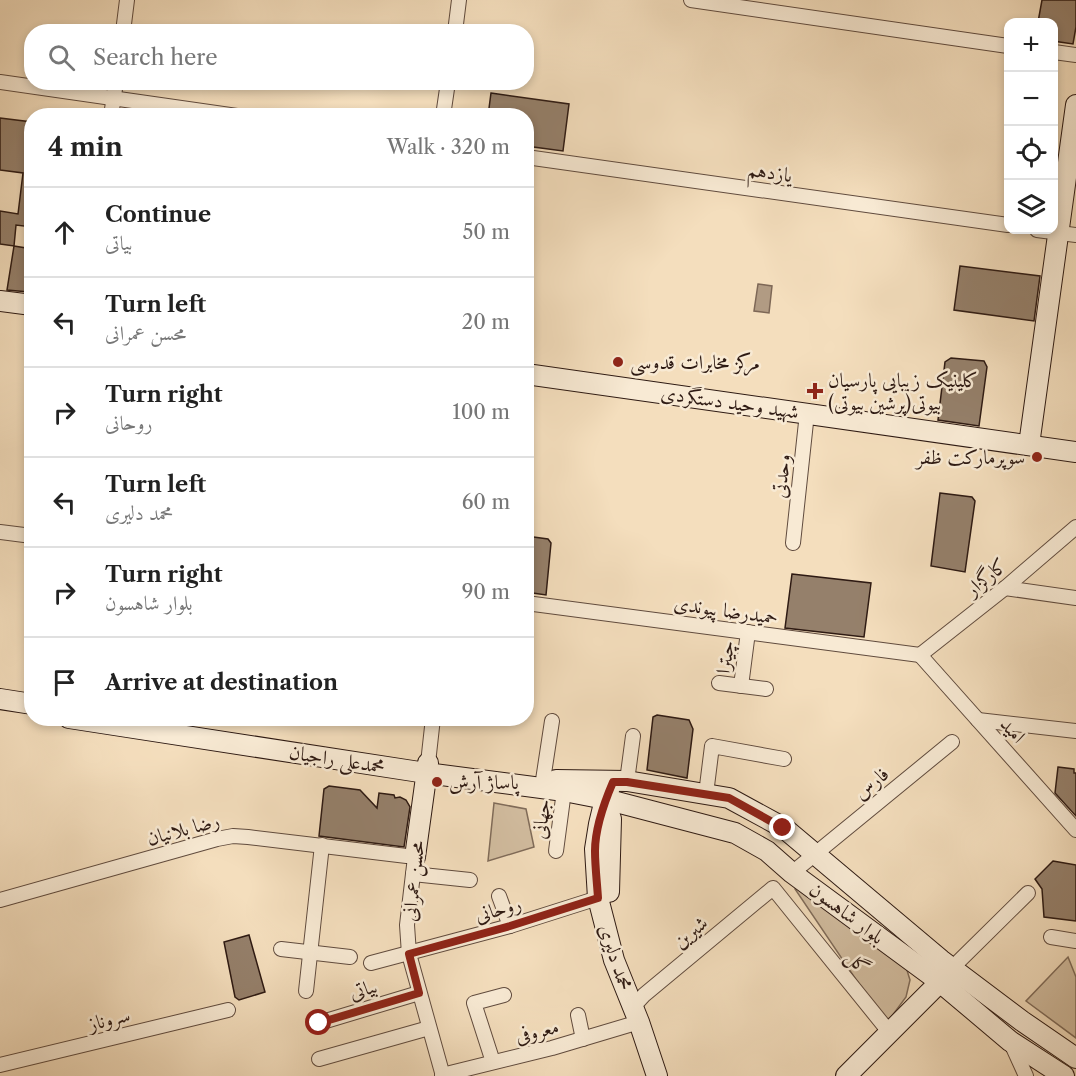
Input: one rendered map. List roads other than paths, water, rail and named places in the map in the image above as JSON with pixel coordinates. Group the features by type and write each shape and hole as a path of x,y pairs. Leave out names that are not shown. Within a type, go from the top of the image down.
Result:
{"main road":[{"path":"1029,445 1067,234 1076,105"},
{"path":"0,301 24,304"},
{"name":"شهید وحید دستگردی","path":"534,375 1076,452"},
{"path":"0,699 24,703"},
{"path":"0,709 24,712"},
{"name":"محمدعلی راجیان","path":"126,726 427,768 543,780 566,780 615,788"},
{"name":"محمدعلی راجیان","path":"177,726 564,791 615,788"},
{"name":"محسن عمرانی","path":"414,866 427,768"},
{"name":"بلوار شاهسون","path":"615,788 706,794 729,798 783,828 815,853 946,975 1010,1041 1056,1071"},
{"name":"بلوار شاهسون","path":"615,788 735,833 767,851 792,873 946,975 1022,1020 1070,1053"},
{"name":"محمد دلیری","path":"615,788 599,824 595,849 598,898 614,960 669,1076"},
{"name":"محمد دلیری","path":"615,788 611,819 609,892 625,963 657,1076"},
{"path":"846,1076 946,975"},
{"path":"1056,1071 1048,1055 1052,1051 1070,1053"}],"street":[{"path":"124,24 127,0"},
{"path":"456,24 459,0"},
{"path":"692,0 1004,45"},
{"path":"1058,53 1076,55"},
{"path":"0,82 24,85"},
{"path":"57,90 182,108"},
{"path":"112,108 115,90"},
{"path":"444,108 447,90"},
{"name":"یازدهم","path":"534,158 1004,224"},
{"name":"وحدتی","path":"793,543 807,413"},
{"name":"کارگزار","path":"920,655 1005,588 1076,527"},
{"path":"0,532 24,535"},
{"path":"1005,588 1076,598"},
{"name":"حمیدرضا پیوندی","path":"534,604 920,655"},
{"name":"چیترا","path":"741,686 748,632"},
{"name":"امید","path":"920,655 1076,830"},
{"name":"چیترا","path":"719,683 766,689"},
{"path":"978,720 1076,731"},
{"path":"543,780 552,721"},
{"name":"محسن عمرانی","path":"427,768 432,726"},
{"path":"615,788 633,736"},
{"name":"فارس","path":"792,873 952,742"},
{"path":"706,794 712,746 784,759"},
{"name":"جهانی","path":"556,852 564,791"},
{"name":"رضا بلانیان","path":"0,900 233,836 322,845 470,880"},
{"path":"306,991 322,845"},
{"name":"محسن عمرانی","path":"414,866 407,925 409,954 442,1075"},
{"name":"شیرین","path":"637,1009 773,888"},
{"name":"گل","path":"773,888 890,1033"},
{"path":"946,975 1028,893"},
{"path":"499,896 510,926"},
{"name":"روحانی","path":"371,963 510,926 598,898"},
{"path":"1051,937 1076,941"},
{"path":"281,949 350,957"},
{"name":"بیاتی","path":"319,1023 419,993"},
{"path":"493,1062 474,1003 504,995"},
{"name":"معروفی","path":"442,1075 583,1039 637,1009"},
{"name":"سروناز","path":"0,1065 228,1010"},
{"path":"578,1015 583,1039"},
{"path":"319,1059 429,1028"},
{"path":"1010,1041 1026,1076"}],"place":[{"name":"مرکز مخابرات قدوسی","path":"618,362"},
{"name":"کلینیک زیبایی پارسیان بیوتی(پرشین بیوتی)","path":"815,391"},
{"name":"سوپرمارکت ظفر","path":"1037,457"},
{"name":"پاساژ آرش","path":"437,782"}]}
